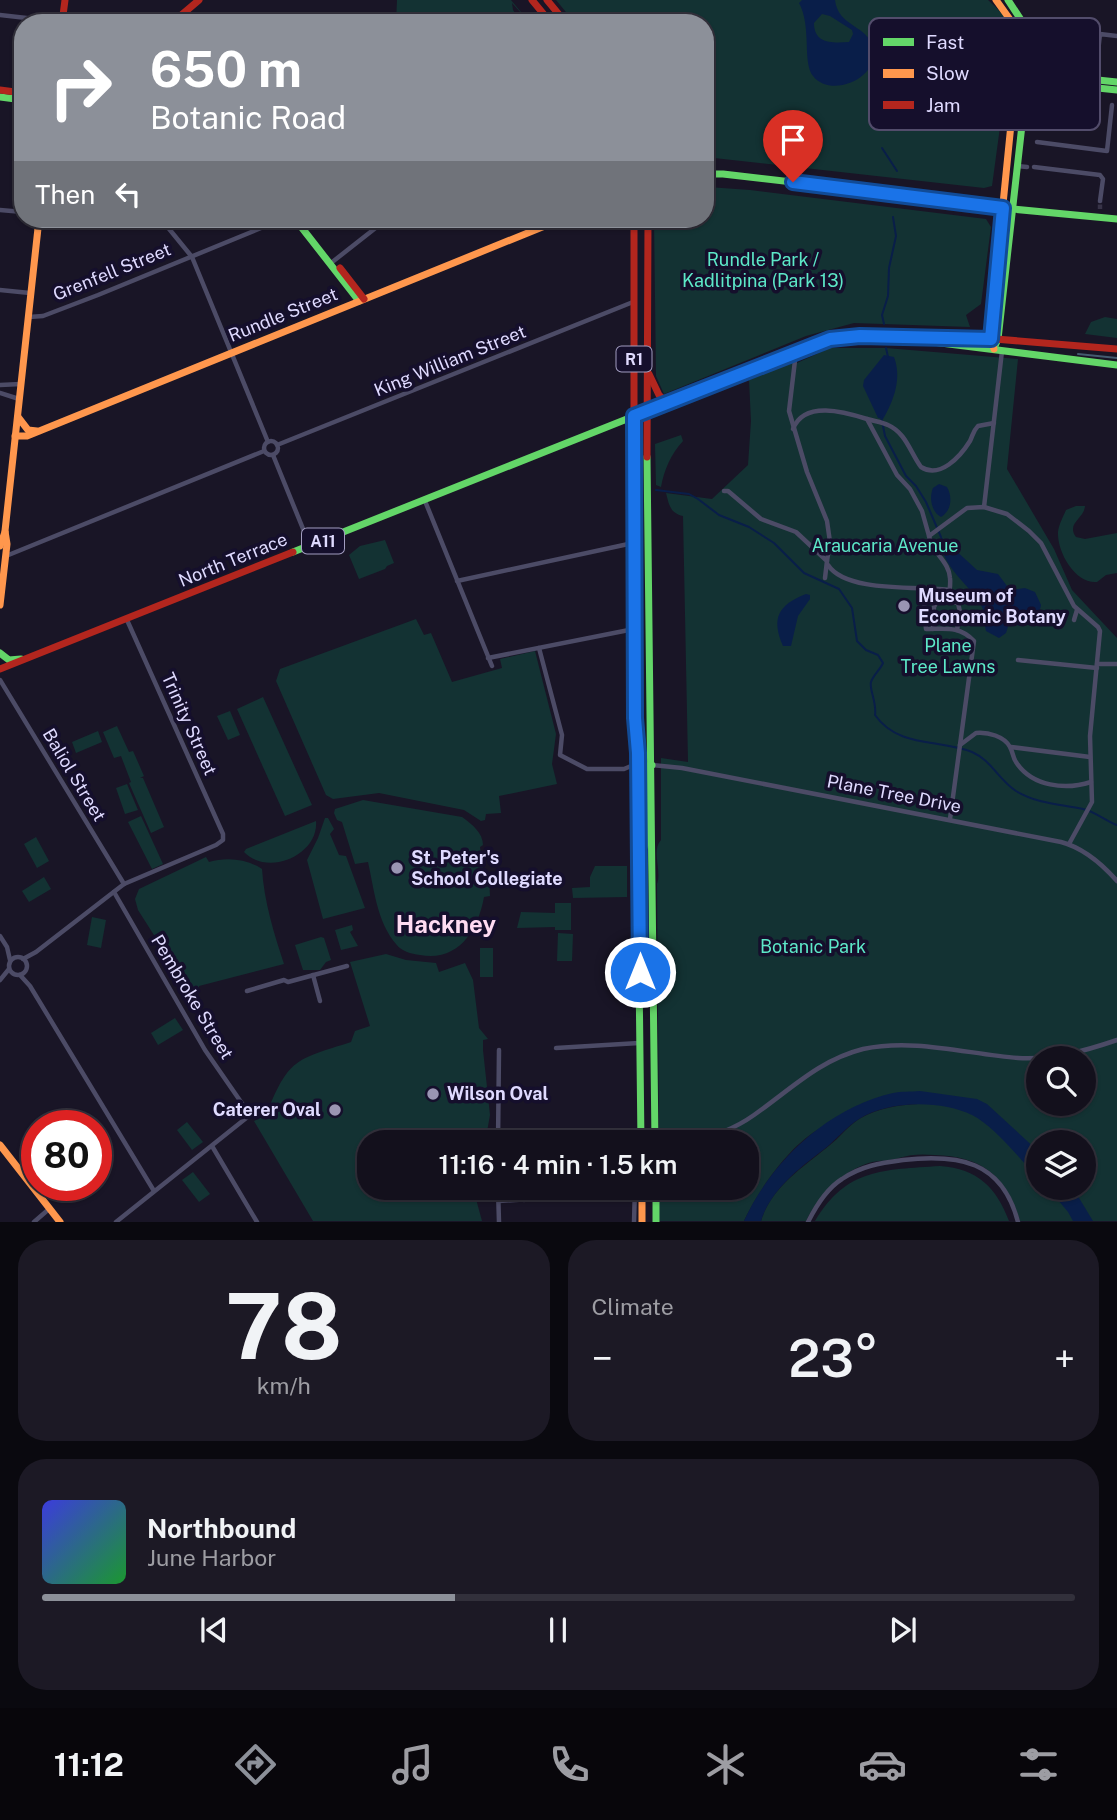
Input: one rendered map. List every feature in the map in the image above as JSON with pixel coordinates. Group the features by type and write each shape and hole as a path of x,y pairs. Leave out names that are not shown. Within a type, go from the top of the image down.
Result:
{"main road":[{"path":"183,14 199,0"},
{"path":"532,0 544,14"},
{"path":"547,0 559,14"},
{"path":"996,0 1009,18"},
{"path":"1008,0 1020,18"},
{"path":"998,350 994,339 994,287 1012,130"},
{"path":"994,339 1003,288 1020,130"},
{"path":"1010,142 1020,141"},
{"path":"1007,166 1017,166"},
{"path":"714,174 914,196 949,203 1099,213 1117,219"},
{"path":"0,605 6,558 5,531 38,228"},
{"path":"305,228 361,300"},
{"name":"Rundle Street","path":"15,436 27,436 540,228"},
{"path":"631,228 634,240"},
{"name":"R1","path":"634,228 633,543 640,859 641,1130"},
{"name":"R1","path":"648,228 646,370 655,1130"},
{"path":"994,287 1003,288"},
{"path":"634,302 647,301"},
{"path":"647,411 830,339 860,336 941,337 1117,349"},
{"path":"901,338 1117,365"},
{"path":"646,370 659,395 667,403"},
{"name":"A11","path":"634,416 647,411"},
{"name":"North Terrace","path":"0,669 634,416"},
{"path":"17,417 28,429 37,431"},
{"path":"634,527 648,515"},
{"path":"0,546 5,531"},
{"path":"0,572 6,558"},
{"path":"0,653 9,660 30,658"},
{"path":"640,859 646,842 646,769 652,765"},
{"path":"641,1043 654,1022"},
{"path":"0,1145 60,1222"},
{"path":"639,1200 642,1219 656,1219 656,1200"}],"street":[{"path":"1037,142 1107,151 1112,105"},
{"path":"1020,141 1029,141"},
{"path":"1017,166 1027,167"},
{"path":"1034,167 1100,175 1103,179 1101,201"},
{"path":"168,228 192,257 268,442"},
{"name":"Grenfell Street","path":"29,317 43,316 261,228"},
{"path":"333,262 376,228"},
{"path":"0,289 31,293"},
{"name":"King William Street","path":"277,445 634,302"},
{"path":"985,503 994,424 998,350"},
{"path":"797,351 789,395 789,414 807,472 827,522 830,542 825,578"},
{"path":"0,385 21,384"},
{"path":"0,393 19,399"},
{"path":"789,414 797,416 837,410 890,425 906,439 921,467 933,471 941,470 951,463 969,442 978,426 994,424"},
{"path":"793,429 798,420 806,415"},
{"path":"867,419 897,475 910,489 922,510 932,547 949,572 948,601"},
{"path":"268,442 272,441 277,445 273,455"},
{"path":"264,451 268,442"},
{"path":"264,451 273,455"},
{"path":"6,558 264,451"},
{"path":"273,455 310,546"},
{"path":"724,491 728,491 767,522 796,532 836,575 845,579 880,585 950,590"},
{"path":"425,500 492,666"},
{"path":"929,537 964,510 985,503 1007,514 1037,538 1046,549 1077,610 1098,627 1090,736 1092,802 1069,844"},
{"path":"457,581 633,543"},
{"path":"926,588 926,629 957,629 974,641 950,819"},
{"path":"933,629 935,606 939,600 958,603 960,612 957,629"},
{"path":"1074,620 1077,610"},
{"name":"Trinity Street","path":"124,884 223,840 223,834 127,620"},
{"path":"488,658 634,629"},
{"path":"539,648 562,735 559,755 587,769 624,769 638,763"},
{"path":"1018,660 1097,666 1117,664"},
{"name":"Baliol Street","path":"0,680 124,884"},
{"path":"960,748 971,735 979,732 1000,738 1010,746 1020,767 1045,783 1066,787 1091,782"},
{"path":"1010,746 1090,757"},
{"name":"Plane Tree Drive","path":"652,765 682,768 1069,844 1098,862 1117,881"},
{"path":"624,769 638,776"},
{"path":"10,961 23,960 36,952 124,884"},
{"name":"Pembroke Street","path":"114,892 205,1050 250,1115 212,1146"},
{"path":"0,936 7,947 23,960"},
{"path":"7,947 11,971"},
{"path":"23,960 22,973 154,1191"},
{"path":"247,991 346,966"},
{"path":"11,971 22,973"},
{"path":"0,981 11,971"},
{"path":"313,975 320,1001"},
{"path":"727,1130 752,1117 822,1065 845,1054 866,1049 901,1045 1033,1058 1074,1053 1117,1040"},
{"path":"556,1048 641,1043"},
{"path":"498,1130 499,1050"},
{"path":"116,1222 212,1146 257,1222"},
{"path":"808,1222 825,1195 840,1180 860,1169 887,1162 948,1157 979,1167 996,1180 1010,1199 1018,1222"},
{"path":"499,1222 499,1201 524,1200"},
{"path":"634,1222 636,1200"},
{"path":"34,1222 50,1208"}],"green space":[{"path":"397,0 511,0 523,14 512,3 516,14 396,14"},
{"path":"556,0 988,0 1004,18 869,18 869,130 1000,130 992,186 984,188 714,158 714,14 568,14"},
{"name":"Rundle Park / Kadlitpina (Park 13)","path":"714,187 986,219 991,227 981,304 966,315 970,327 854,323 806,336 664,394 656,376 654,228 714,228"},
{"path":"1105,317 1117,319 1117,338 1085,334 1091,322"},
{"path":"830,348 886,348 1018,359 1007,469 1054,549 1072,590 1117,638 1117,1221 1020,1221 1008,1192 990,1172 979,1165 952,1156 921,1154 872,1162 851,1171 825,1193 806,1221 761,1221 766,1208 782,1185 854,1122 882,1109 918,1104 920,1092 846,1117 811,1134 788,1155 759,1195 759,1130 659,1130 657,850 661,840 661,758 688,762 683,516 673,511 666,493 712,499 748,465 751,421 749,380 793,362 797,363"},
{"path":"681,435 683,441 669,462 661,487 656,485 655,444"},
{"path":"1085,506 1074,524 1073,532 1076,537 1085,539 1117,533 1117,573 1106,575 1097,582 1081,578 1075,572 1064,557 1058,540 1060,523 1066,510"},
{"path":"385,540 394,563 359,579 349,555 360,546"},
{"path":"416,619 424,635 431,633 452,682 502,668 500,659 535,651 556,734 552,764 557,784 499,796 501,813 486,814 485,820 481,821 464,810 379,793 333,799 326,795 276,681 280,669"},
{"path":"263,697 312,805 285,816 237,709"},
{"path":"230,711 240,735 228,740 217,716"},
{"path":"117,726 129,752 133,751 144,776 140,778 143,778 164,827 151,833 129,783 131,782 121,756 114,758 103,732"},
{"path":"98,731 102,742 76,753 72,742"},
{"path":"127,784 138,810 125,814 116,788"},
{"path":"363,800 462,817 479,833 483,841 480,847 484,876 489,876 490,896 484,897 471,932 455,949 433,956 406,952 396,944 384,926 368,862 355,864 342,822 337,820 334,813 335,809"},
{"path":"141,816 163,864 152,869 128,822"},
{"path":"325,818 328,818 334,829 330,834 339,855 346,856 365,908 323,919 307,860"},
{"path":"316,821 315,833 309,844 290,859 266,862 254,859 244,852 246,849"},
{"path":"36,837 49,861 37,868 24,844"},
{"path":"206,857 209,862 237,860 262,869 267,905 284,964 199,986 199,991 194,994 190,993 179,976 172,973 166,954 138,910 135,899 139,889"},
{"path":"595,866 627,866 627,897 573,898 572,888 590,887 590,877"},
{"path":"44,877 51,889 29,902 22,891"},
{"path":"555,903 571,903 571,930 555,930 555,927 517,928 521,912 555,913"},
{"path":"92,917 106,920 101,948 87,945"},
{"path":"352,925 353,930 350,932 358,946 341,950 335,930"},
{"path":"558,933 573,934 572,961 557,961"},
{"path":"324,938 331,960 320,970 303,970 295,945"},
{"path":"480,948 493,948 493,977 480,977"},
{"path":"386,954 406,960 436,963 439,972 465,963 473,980 479,1028 488,1039 483,1040 490,1115 487,1130 357,1130 357,1200 476,1200 482,1221 313,1221 254,1121 266,1115 281,1082 296,1064 317,1053 351,1042 355,1031 370,1026 350,962"},
{"path":"175,1018 183,1030 158,1045 151,1033"},
{"path":"187,1122 203,1142 192,1150 177,1130"},
{"path":"940,1166 965,1171 984,1182 998,1198 1009,1221 815,1221 827,1204 854,1181 884,1171"},
{"path":"193,1172 210,1194 199,1202 182,1180"},
{"path":"659,1200 756,1200 744,1221 659,1221"}],"water":[{"path":"802,0 835,0 842,16 869,39 869,68 862,76 852,82 831,86 821,83 813,76 808,62 803,12 799,3","holes":["822,14 852,30 849,42 830,42 817,35 814,23"]},
{"path":"884,355 894,357 897,381 883,419 878,418 863,386 864,380"},
{"path":"939,484 947,487 950,500 949,508 941,517 935,512 931,500 933,488"},
{"path":"941,537 977,570 998,574 1010,590 1025,588 1035,592 1041,605 1032,621 1022,626 1017,625 1010,615 1006,615 1006,633 999,638 986,631 983,609 950,566 945,557"},
{"path":"806,594 810,595 810,599 798,616 791,646 783,646 778,628 780,614 789,603"},
{"path":"920,1091 977,1099 987,1104 1026,1140 1026,1165 998,1135 972,1115 946,1107 900,1105 871,1113 854,1122 786,1181 771,1200 761,1221 744,1221 754,1200 759,1200 759,1193 769,1178 804,1140 846,1111 869,1100 896,1092"},
{"path":"1058,1200 1080,1200 1093,1221 1073,1221"}],"waterway":[{"path":"882,148 897,171"},
{"path":"884,324 882,315 888,296 889,268 896,236 893,217"},
{"path":"886,348 888,357"},
{"path":"881,416 885,436 906,476 926,502 941,537"},
{"path":"656,490 689,494 719,515 749,527 774,543 804,573 839,589 852,608 857,641 866,650 878,655 883,663 871,685 875,715 884,726 907,738 972,752 1016,791 1041,801 1087,810 1117,825"}],"tunnel":[{"path":"1100,201 1100,209"}],"tram line":[{"path":"1078,354 1117,358"}],"traffic: fast":[{"path":"1008,0 1020,18"},
{"path":"1100,80 1117,82"},
{"path":"1100,88 1117,90"},
{"path":"0,97 14,99"},
{"path":"994,348 998,339 1021,130"},
{"path":"714,174 914,196 949,203 1117,219"},
{"path":"302,228 359,301"},
{"path":"647,411 830,339 860,336 901,338 1117,365"},
{"path":"293,552 647,411"},
{"path":"647,457 655,1130"},
{"path":"0,653 9,660 21,659"},
{"path":"642,853 646,842 646,770 647,766 652,765"},
{"path":"639,972 641,1130"},
{"path":"656,1200 656,1222"}],"traffic: slow":[{"path":"996,0 1009,18"},
{"path":"994,349 991,339 993,304 1010,130"},
{"path":"937,197 1005,204"},
{"path":"0,605 7,544 5,531 38,228"},
{"path":"15,436 27,436 540,228"},
{"path":"18,417 28,430 37,431"},
{"path":"634,497 639,972"},
{"path":"0,546 5,532"},
{"path":"0,1145 60,1222"},
{"path":"642,1200 642,1222"}],"traffic: jam":[{"path":"63,14 65,0"},
{"path":"183,14 199,0"},
{"path":"532,0 544,14"},
{"path":"547,0 559,14"},
{"path":"0,90 14,92"},
{"path":"634,228 634,497"},
{"path":"647,457 648,228"},
{"path":"340,268 364,299"},
{"path":"923,337 983,338 1117,349"},
{"path":"649,374 659,395 667,403"},
{"path":"0,669 293,552"}],"place":[{"name":"Museum of Economic Botany","path":"904,606"},
{"name":"St. Peter's School Collegiate","path":"397,868"},
{"name":"Wilson Oval","path":"433,1094"},
{"name":"Caterer Oval","path":"335,1110"}],"district":[{"name":"Hackney","path":"446,925"}],"route":[{"path":"640,972 633,543 634,416 830,339 860,336 991,339 1003,208 793,182"}],"park label":[{"name":"Araucaria Avenue","path":"885,546"},
{"name":"Plane Tree Lawns","path":"948,656"},
{"name":"Botanic Park","path":"813,947"}]}
